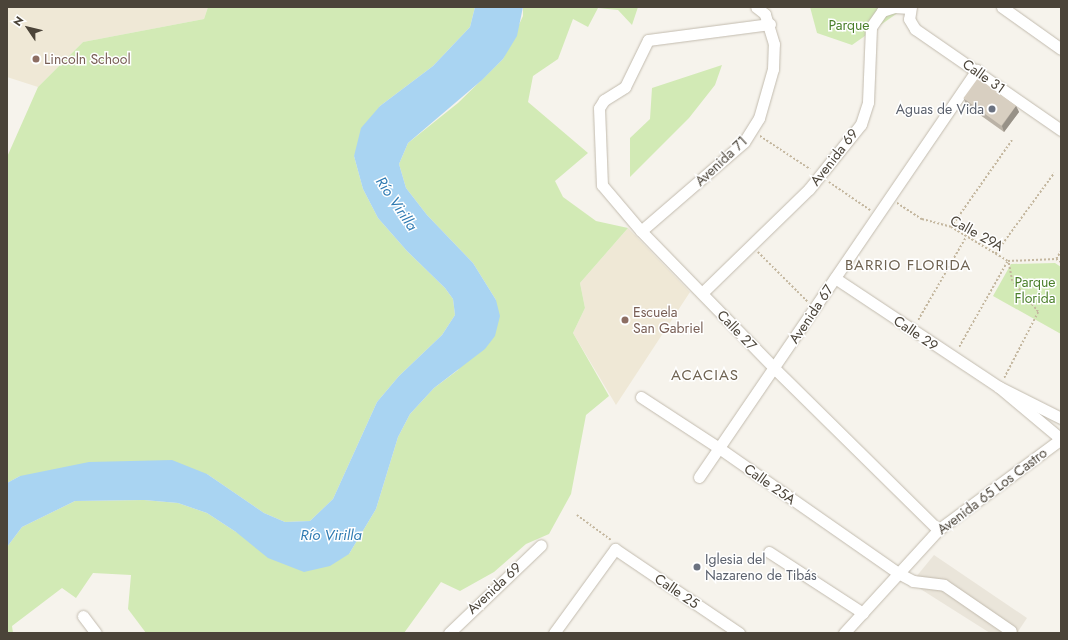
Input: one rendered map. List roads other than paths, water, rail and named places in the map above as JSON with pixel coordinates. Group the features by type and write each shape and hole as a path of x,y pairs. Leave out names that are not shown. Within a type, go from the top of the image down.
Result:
{"street":[{"path":"756,7 765,14 770,24"},
{"name":"Avenida 69","path":"702,293 809,189 861,124 868,102 869,36 874,21 888,8 911,7 909,19"},
{"path":"1002,7 1061,49"},
{"name":"Calle 31","path":"909,19 915,29 1061,130"},
{"name":"Calle 27","path":"770,24 648,40 625,87 604,100 599,108 602,185 641,231 774,368 938,530"},
{"name":"Avenida 71","path":"641,231 721,163 752,131 765,100 773,69 774,44 770,24"},
{"name":"Avenida 67","path":"699,477 976,70"},
{"name":"Calle 29","path":"835,278 953,358 999,387 1061,418"},
{"name":"Calle 29","path":"999,387 1061,439"},
{"name":"Calle 25A","path":"641,397 719,448 898,573 913,581 944,586 1011,631"},
{"name":"Avenida 65 Los Castro","path":"844,633 938,530 1061,439"},
{"name":"Avenida 69","path":"449,633 541,545"},
{"name":"Calle 25","path":"554,633 614,549 739,633"},
{"path":"769,552 863,613"},
{"path":"83,616 96,633"}],"water":[{"name":"Río Virilla","path":"475,7 523,7 517,36 503,59 482,80 408,143 399,164 406,188 427,215 473,263 496,300 500,316 495,336 485,349 434,388 410,414 398,437 376,509 349,554 330,566 304,572 268,558 236,532 207,513 178,503 144,500 75,501 22,527 7,547 7,483 20,476 89,462 172,460 207,474 264,513 285,522 310,521 333,499 377,402 399,376 442,335 455,315 453,299 445,288 407,251 378,218 363,189 354,156 361,128 380,106 433,66 470,27"}],"place":[{"name":"Lincoln School","path":"36,59"},
{"name":"Aguas de Vida","path":"992,109"},
{"name":"Escuela San Gabriel","path":"625,320"},
{"name":"Iglesia del Nazareno de Tibás","path":"697,567"}],"district":[{"name":"BARRIO FLORIDA","path":"908,266"},
{"name":"ACACIAS","path":"705,376"}],"park label":[{"name":"Parque","path":"849,25"},
{"name":"Parque Florida","path":"1035,290"}]}
